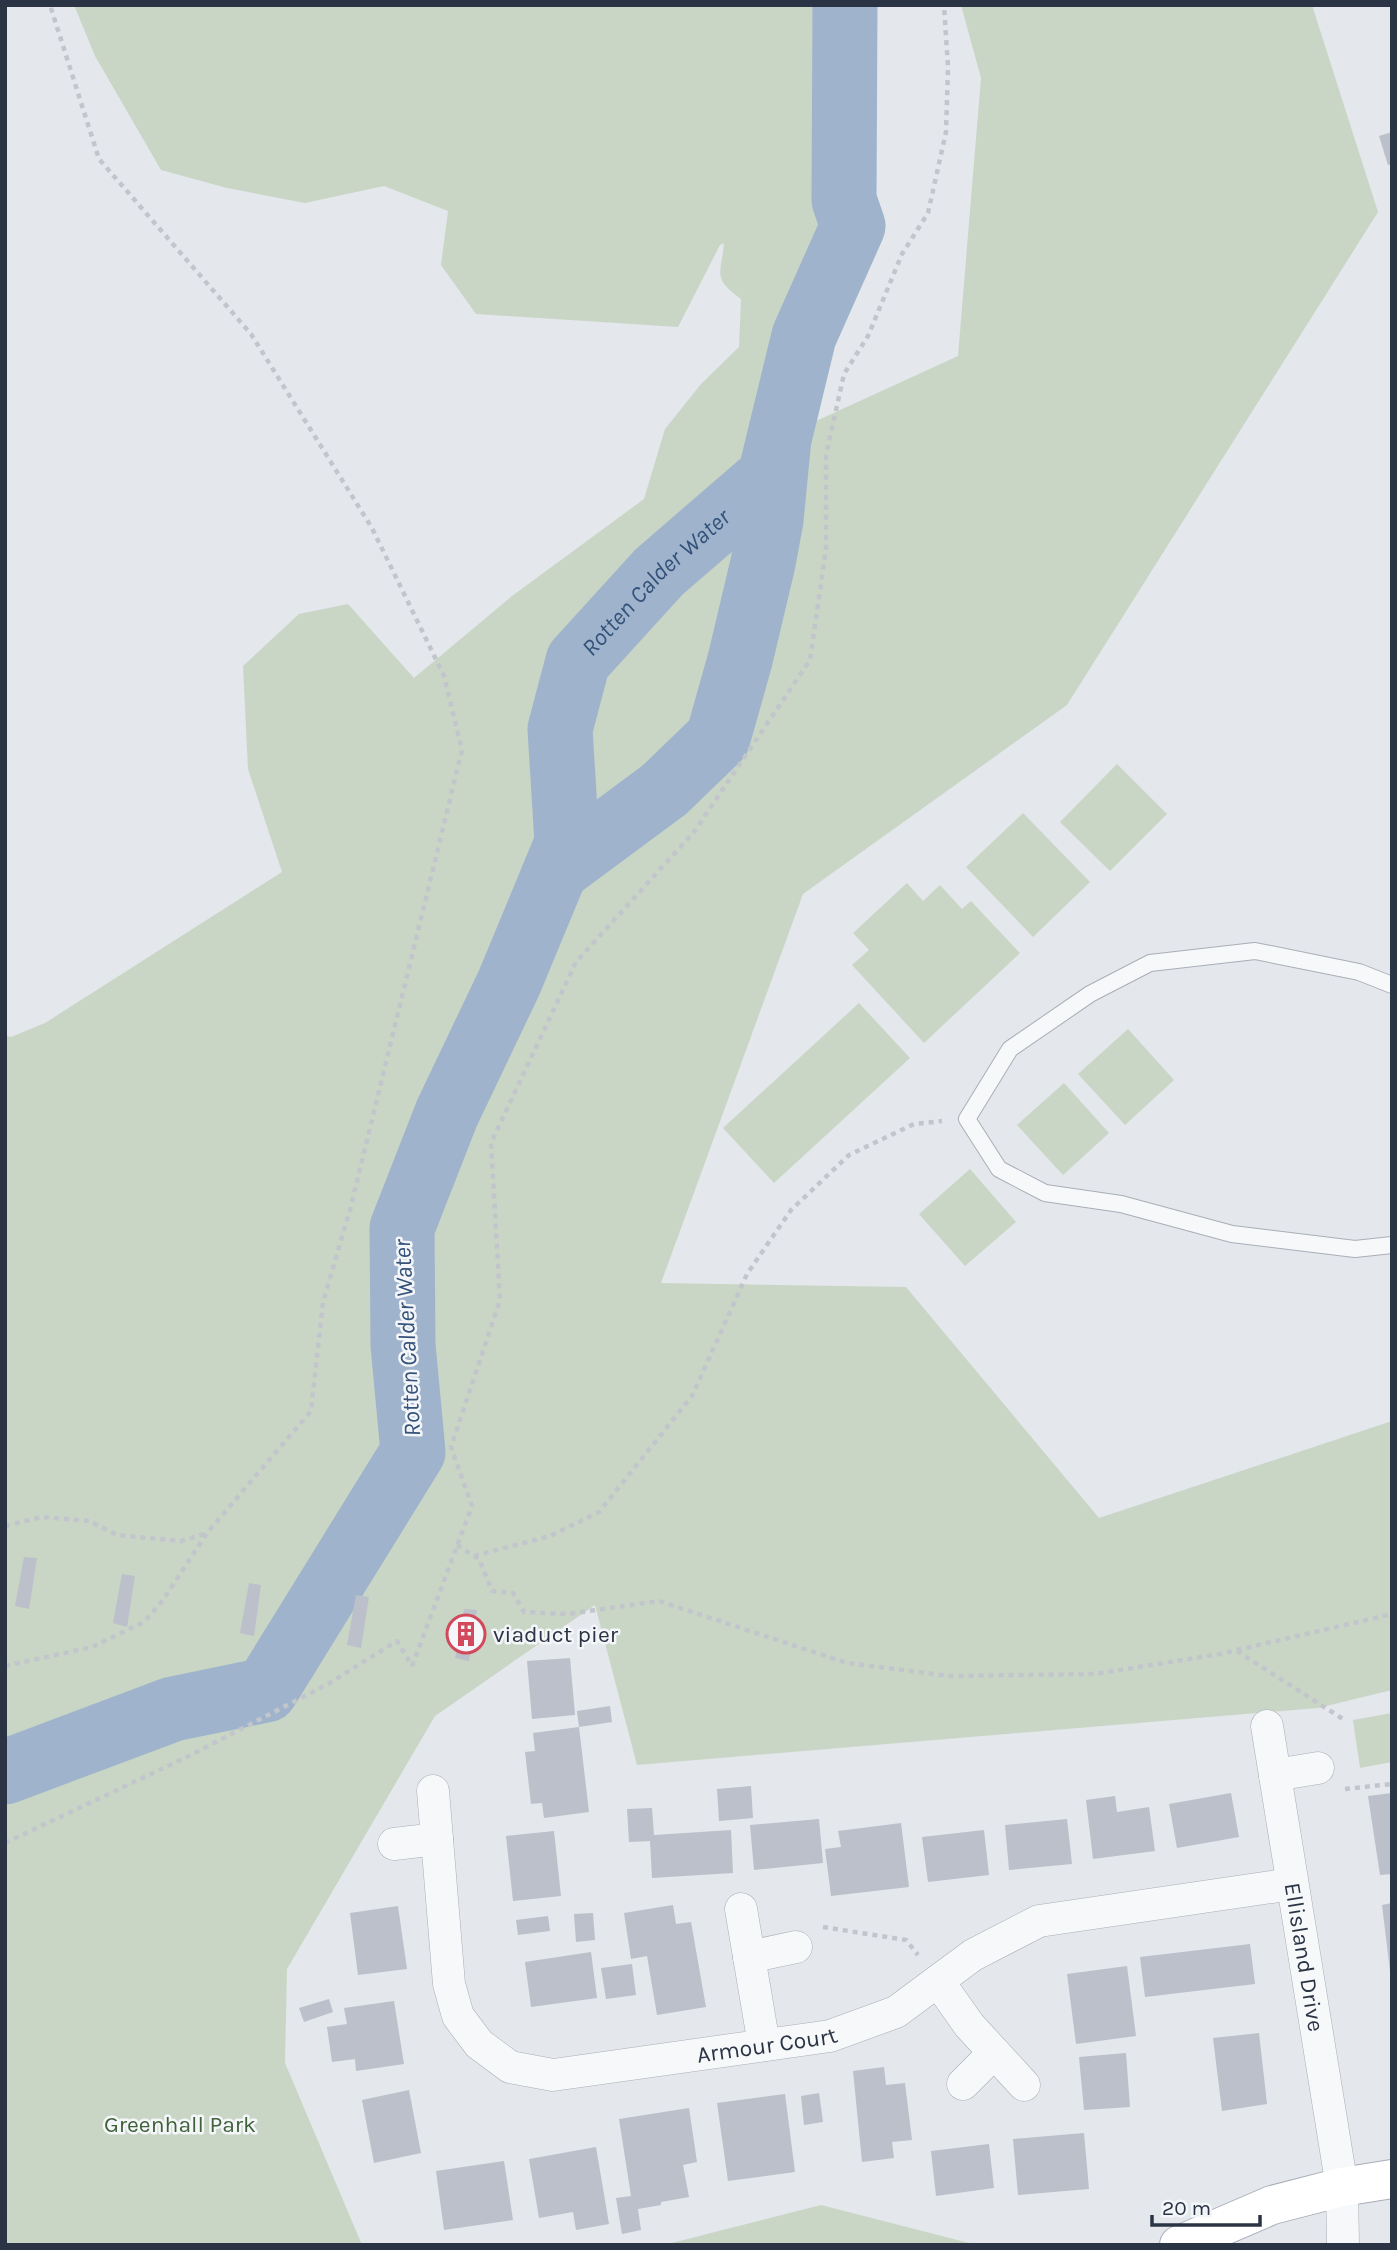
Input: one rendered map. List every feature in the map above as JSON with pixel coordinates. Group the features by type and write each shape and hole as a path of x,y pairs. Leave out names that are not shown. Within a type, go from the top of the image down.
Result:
{"main road":[{"path":"1179,2245 1272,2205 1342,2187 1392,2179"}],"street":[{"name":"Ellisland Drive","path":"1267,1726 1342,2187 1343,2245"},
{"path":"1275,1775 1318,1768"},
{"name":"Armour Court","path":"433,1791 449,1984 458,2016 479,2044 510,2067 553,2075 830,2036 896,2011 973,1955 1039,1921 1292,1884"},
{"path":"394,1844 437,1839"},
{"path":"741,1909 764,2045"},
{"path":"749,1957 796,1947"},
{"path":"938,1981 970,2025 1024,2085"},
{"path":"963,2084 994,2053"}],"lane":[{"path":"1392,985 1359,972 1255,951 1150,963 1090,994 1010,1049 967,1119 999,1169 1045,1193 1121,1204 1231,1234 1356,1249 1392,1245"}],"path":[{"path":"5,1666 92,1647 144,1622 163,1600 208,1533 312,1411 323,1302 349,1210 463,750 444,676 372,528 251,334 99,159 50,5"},
{"path":"5,1843 189,1756 328,1684 397,1641 412,1666 472,1506 451,1447 500,1300 491,1143 576,962 694,832 810,660 826,549 826,455 844,374 868,336 902,254 928,213 946,132 948,66 944,5"},
{"path":"473,1556 550,1535 599,1512 692,1396 747,1274 791,1210 849,1155 914,1124 967,1119"},
{"path":"5,1526 42,1517 89,1521 117,1535 181,1541 208,1533"},
{"path":"457,1545 479,1559 492,1591 513,1593 524,1612 568,1614 659,1601 847,1663 950,1676 1095,1674 1237,1650 1392,1614"},
{"path":"1237,1650 1346,1721"},
{"path":"796,1947 801,1923 906,1940 938,1981"}],"green space":[{"name":"Greenhall Park","path":"74,5 845,5 844,200 858,223 804,336 779,437 759,447 958,356 981,78 961,5 1312,5 1378,212 1067,705 803,894 661,1283 906,1287 1099,1518 1392,1421 1392,1690 1318,1708 637,1765 595,1605 435,1716 287,1969 285,2063 362,2245 5,2245 5,1036 11,1037 45,1023 282,872 248,769 243,666 299,614 348,604 414,678 512,596 644,499 665,429 701,384 739,347 741,299 726,286 720,275 724,243 720,245 678,327 476,314 441,265 448,211 384,186 305,203 227,188 161,170 95,56"},
{"path":"1117,764 1167,814 1110,871 1060,822"},
{"path":"1023,813 1090,882 1033,937 966,867"},
{"path":"907,883 923,901 940,885 962,909 971,901 1020,953 924,1043 852,965 869,950 853,933"},
{"path":"859,1003 910,1058 774,1183 723,1128"},
{"path":"1128,1029 1174,1080 1125,1125 1078,1074"},
{"path":"1064,1083 1109,1133 1063,1175 1017,1125"},
{"path":"970,1169 1016,1222 965,1266 919,1214"},
{"path":"1392,1713 1392,1762 1360,1768 1353,1720"},
{"path":"821,2205 977,2245 664,2245"}],"building":[{"path":"1392,132 1392,164 1388,165 1379,136"},
{"path":"24,1557 37,1558 29,1609 15,1606"},
{"path":"122,1574 135,1576 127,1627 113,1623"},
{"path":"249,1583 261,1585 254,1636 240,1633"},
{"path":"356,1595 369,1597 361,1648 347,1645"},
{"name":"viaduct pier","path":"464,1609 477,1610 469,1661 455,1658"},
{"path":"570,1658 575,1715 532,1719 527,1661"},
{"path":"610,1706 612,1722 579,1727 577,1711"},
{"path":"579,1727 589,1812 544,1818 542,1803 531,1804 525,1752 535,1751 533,1733"},
{"path":"751,1786 753,1818 719,1821 717,1789"},
{"path":"1231,1793 1239,1837 1177,1848 1169,1804"},
{"path":"1392,1793 1392,1874 1380,1875 1368,1796"},
{"path":"1115,1796 1117,1812 1149,1807 1155,1851 1093,1859 1086,1800"},
{"path":"652,1808 654,1835 731,1830 733,1873 652,1878 650,1841 629,1842 627,1809"},
{"path":"819,1819 823,1863 754,1870 750,1825"},
{"path":"1067,1819 1072,1864 1009,1870 1005,1825"},
{"path":"901,1823 909,1887 831,1896 825,1849 841,1847 838,1831"},
{"path":"984,1830 989,1875 928,1882 922,1837"},
{"path":"554,1831 561,1896 513,1901 506,1836"},
{"path":"1392,1903 1392,1971 1390,1971 1382,1905"},
{"path":"673,1905 676,1924 691,1922 706,2007 657,2015 647,1956 631,1959 624,1913"},
{"path":"398,1906 407,1969 358,1975 350,1913"},
{"path":"593,1913 595,1940 576,1942 574,1914"},
{"path":"548,1916 550,1931 518,1935 516,1920"},
{"path":"1250,1944 1255,1984 1145,1997 1140,1957"},
{"path":"591,1952 597,1998 531,2007 525,1962"},
{"path":"632,1964 636,1995 606,1999 601,1968"},
{"path":"1127,1966 1136,2036 1076,2044 1067,1974"},
{"path":"329,1999 333,2012 304,2022 299,2008"},
{"path":"394,2001 404,2064 356,2071 355,2059 332,2062 327,2027 347,2024 344,2008"},
{"path":"1259,2033 1267,2104 1222,2111 1213,2038"},
{"path":"1126,2053 1130,2107 1084,2110 1079,2057"},
{"path":"884,2067 886,2085 905,2083 912,2140 892,2142 894,2158 862,2162 853,2071"},
{"path":"409,2090 421,2153 374,2163 362,2100"},
{"path":"819,2093 823,2122 804,2125 801,2096"},
{"path":"785,2094 795,2172 728,2181 717,2103"},
{"path":"689,2108 697,2162 683,2165 689,2197 638,2209 641,2230 622,2234 616,2198 631,2196 619,2119"},
{"path":"1084,2133 1089,2189 1018,2195 1013,2139"},
{"path":"989,2144 994,2188 936,2196 931,2151"},
{"path":"596,2147 609,2224 576,2230 573,2212 539,2218 529,2159"},
{"path":"504,2161 513,2220 444,2230 436,2171"}],"waterway":[{"name":"Rotten Calder Water","path":"5,1772 173,1709 266,1690 413,1452 403,1345 402,1228 447,1113 509,983 567,843 560,729 578,661 659,572 770,476 804,336 853,226 844,200 845,5"},
{"name":"Rotten Calder Water","path":"556,870 664,790 718,738 763,563 771,520 778,448"}],"place":[{"name":"viaduct pier","path":"466,1634"}]}
